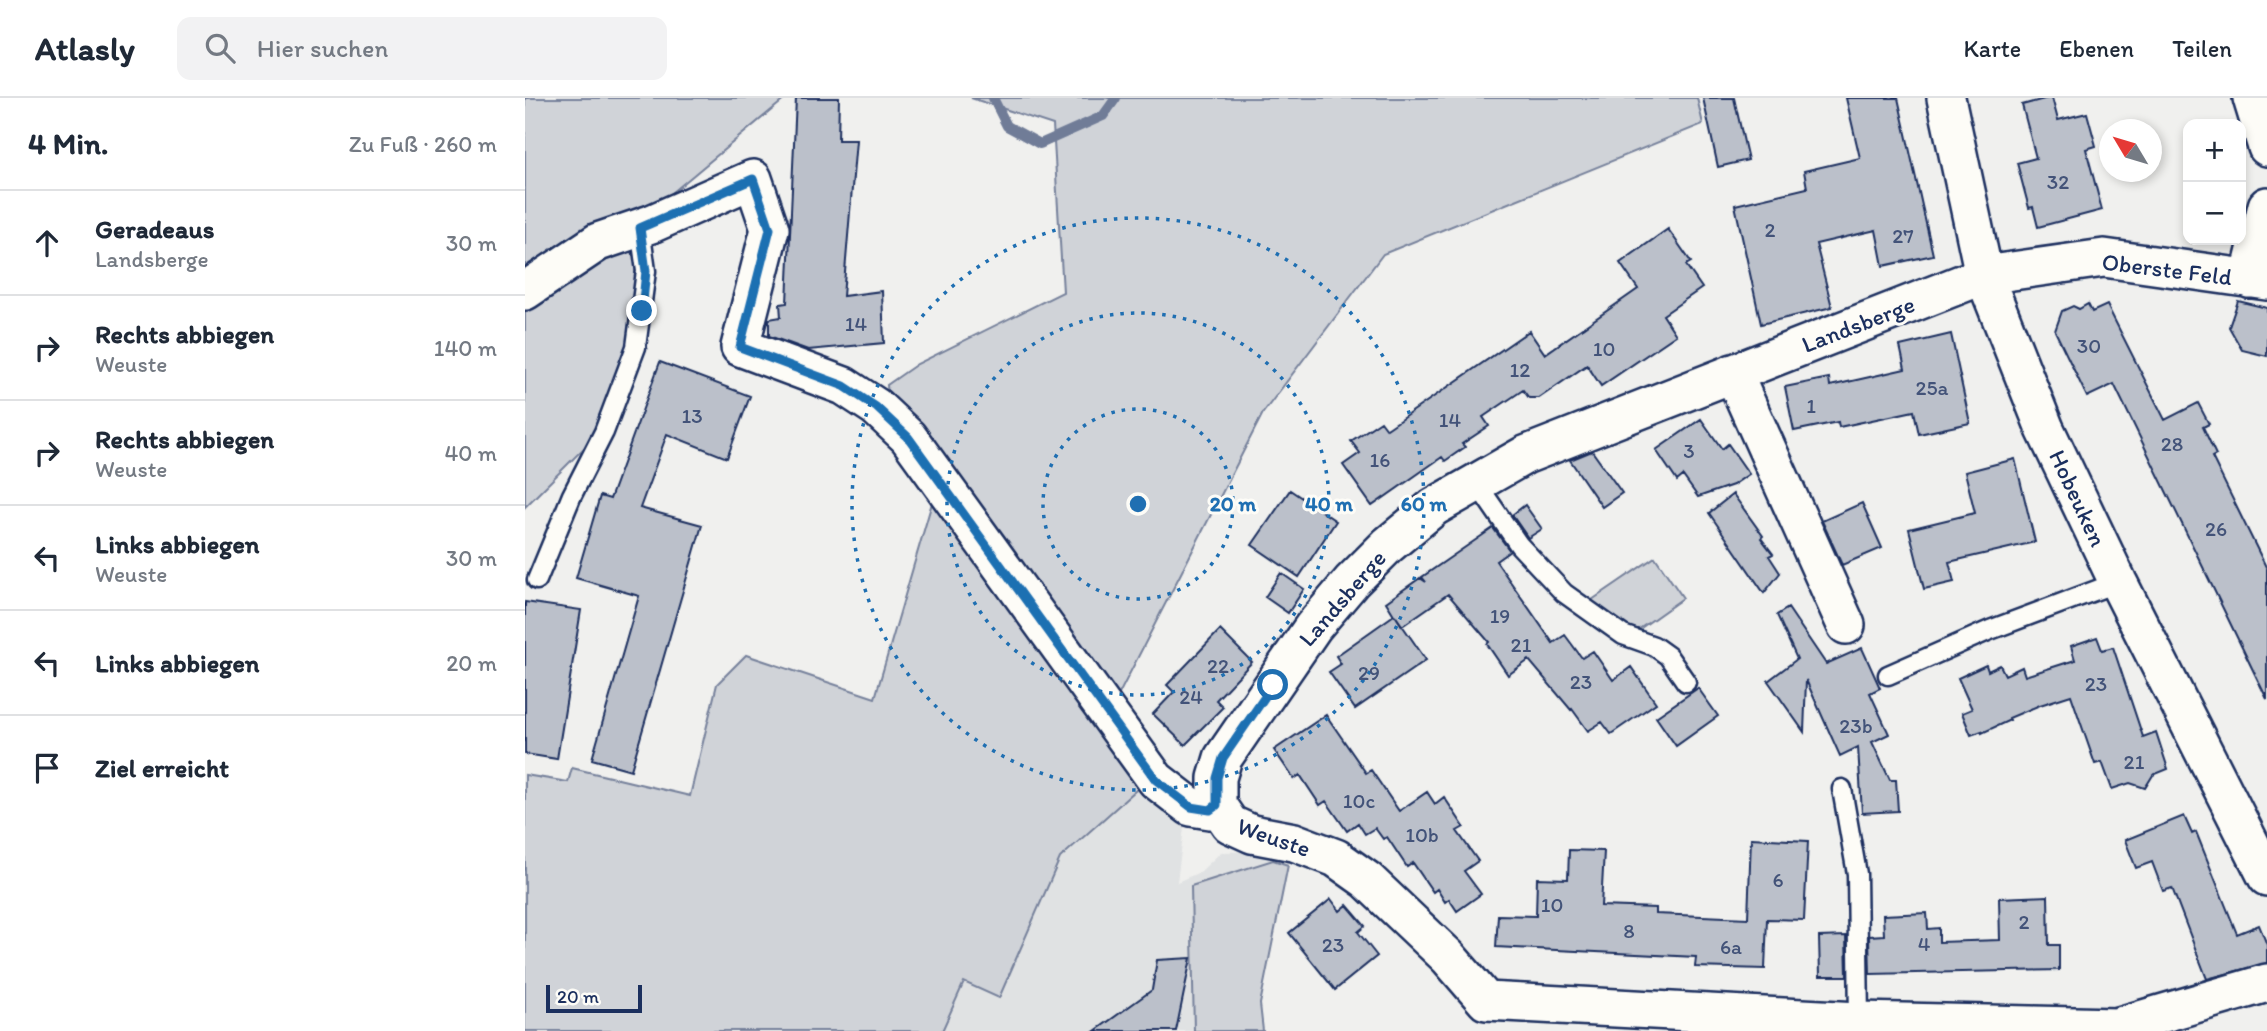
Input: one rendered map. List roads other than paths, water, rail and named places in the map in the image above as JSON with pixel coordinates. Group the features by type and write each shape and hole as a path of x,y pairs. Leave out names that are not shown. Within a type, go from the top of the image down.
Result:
{"street":[{"name":"Hobeuken","path":"1946,98 1984,275 2045,429 2117,582 2267,877"},
{"path":"2252,98 2267,147"},
{"name":"Weuste","path":"525,291 598,242 640,228 753,179 770,229 740,347 844,386 876,407 908,437 1156,780 1191,807 1210,810 1217,805 1230,824 1252,834 1294,842 1336,858 1367,880 1448,957 1483,1016 1859,1021 2117,1029 2267,983"},
{"path":"2258,280 2267,206"},
{"name":"Oberste Feld","path":"1984,275 2104,258 2258,280"},
{"name":"Landsberge","path":"1217,805 1217,778 1223,758 1313,627 1352,581 1388,545 1434,507 1475,481 1525,455 1984,275"},
{"path":"1733,373 1846,625"}],"lane":[{"path":"537,580 572,495 604,432 636,346 646,271 640,228"},
{"path":"1475,481 1519,545 1564,593 1623,635 1654,646 1668,656 1686,682"},
{"path":"1888,676 1990,630 2117,582"},
{"path":"1842,789 1857,874 1859,1021"}],"waterway":[{"path":"993,98 1007,126 1040,144 1103,116 1116,98"}]}
